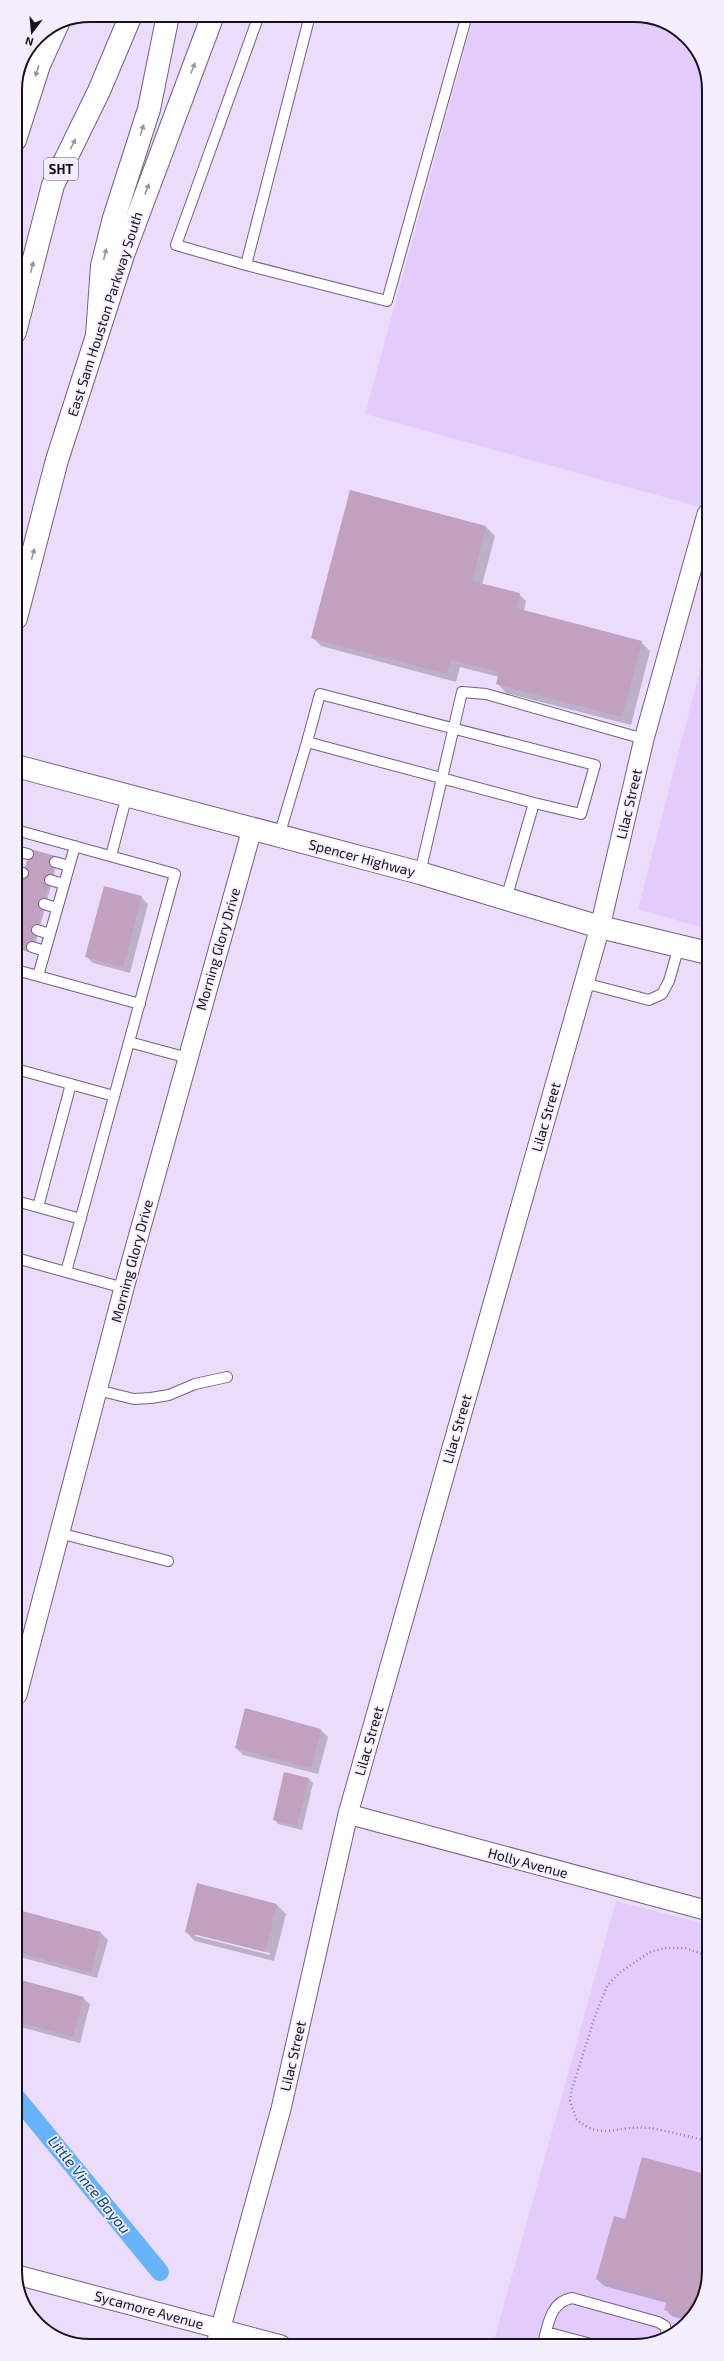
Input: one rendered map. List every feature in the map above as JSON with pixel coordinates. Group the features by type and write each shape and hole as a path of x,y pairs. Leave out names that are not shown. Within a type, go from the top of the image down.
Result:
{"main road":[{"name":"SHT","path":"22,305 53,185 99,91 128,22"},
{"path":"97,335 102,266 114,218 149,108 167,22"},
{"name":"East Sam Houston Parkway South","path":"22,595 57,460 133,225 210,22"},
{"path":"22,118 39,65 54,32"},
{"name":"Spencer Highway","path":"22,768 420,873 600,927 702,952"}],"street":[{"name":"Lilac Street","path":"218,2337 281,2109 348,1814 600,927 644,739 702,532"},
{"name":"Morning Glory Drive","path":"22,1676 124,1288 252,829"},
{"name":"Holly Avenue","path":"348,1814 702,1909"},
{"name":"Sycamore Avenue","path":"23,2276 218,2337 234,2339"}],"lane":[{"path":"256,22 176,245 246,265 387,301 465,22"},
{"path":"246,265 308,22"},
{"path":"420,873 462,692 486,694 644,739"},
{"path":"279,836 320,694 594,765 581,814 442,779 307,742"},
{"path":"111,856 127,796"},
{"path":"506,899 534,803"},
{"path":"22,832 175,874 66,1272"},
{"path":"38,976 75,846"},
{"path":"22,852 28,854"},
{"path":"55,862 69,866"},
{"path":"50,880 64,884"},
{"path":"44,904 58,908"},
{"path":"37,930 50,934"},
{"path":"584,983 649,1000 662,994 669,982 679,946"},
{"path":"32,947 46,951"},
{"path":"22,972 140,1004"},
{"path":"129,1042 188,1058"},
{"path":"22,1071 114,1096"},
{"path":"38,1207 71,1084"},
{"path":"22,1203 81,1219"},
{"path":"22,1260 124,1288"},
{"path":"97,1390 134,1399 151,1398 169,1395 195,1384 228,1377"},
{"path":"59,1533 168,1561"},
{"path":"544,2339 556,2306 564,2300 572,2298 658,2322 665,2326 666,2331"},
{"path":"546,2332 572,2339"}],"path":[{"path":"702,1954 685,1948 666,1948 650,1952 619,1973 607,1986 594,2016 570,2101 576,2119 593,2130 604,2132 647,2128 702,2140"}],"shaded area":[{"path":"472,22 638,22 660,27 675,36 691,52 697,64 700,72 702,90 702,508 365,414"},
{"path":"702,662 702,928 638,909"},
{"path":"616,1901 702,1923 702,2271 701,2284 695,2301 688,2312 672,2328 652,2337 634,2339 494,2339"}],"building":[{"path":"350,490 486,526 472,581 520,593 516,608 642,641 622,717 496,684 499,672 451,660 447,674 311,638"},
{"path":"30,849 56,856 31,952 22,950 22,879"},
{"path":"104,886 142,896 123,967 85,957"},
{"path":"245,1708 321,1729 311,1768 235,1748"},
{"path":"284,1772 309,1778 297,1826 273,1820"},
{"path":"197,1883 277,1904 265,1952 185,1932"},
{"path":"22,1911 101,1932 91,1972 22,1953"},
{"path":"22,1980 84,1997 73,2037 22,2022"},
{"path":"642,2157 702,2173 701,2284 695,2301 684,2316 664,2310 668,2299 596,2279 614,2216 625,2219"}],"waterway":[{"name":"Little Vince Bayou","path":"22,2104 160,2272"}]}
